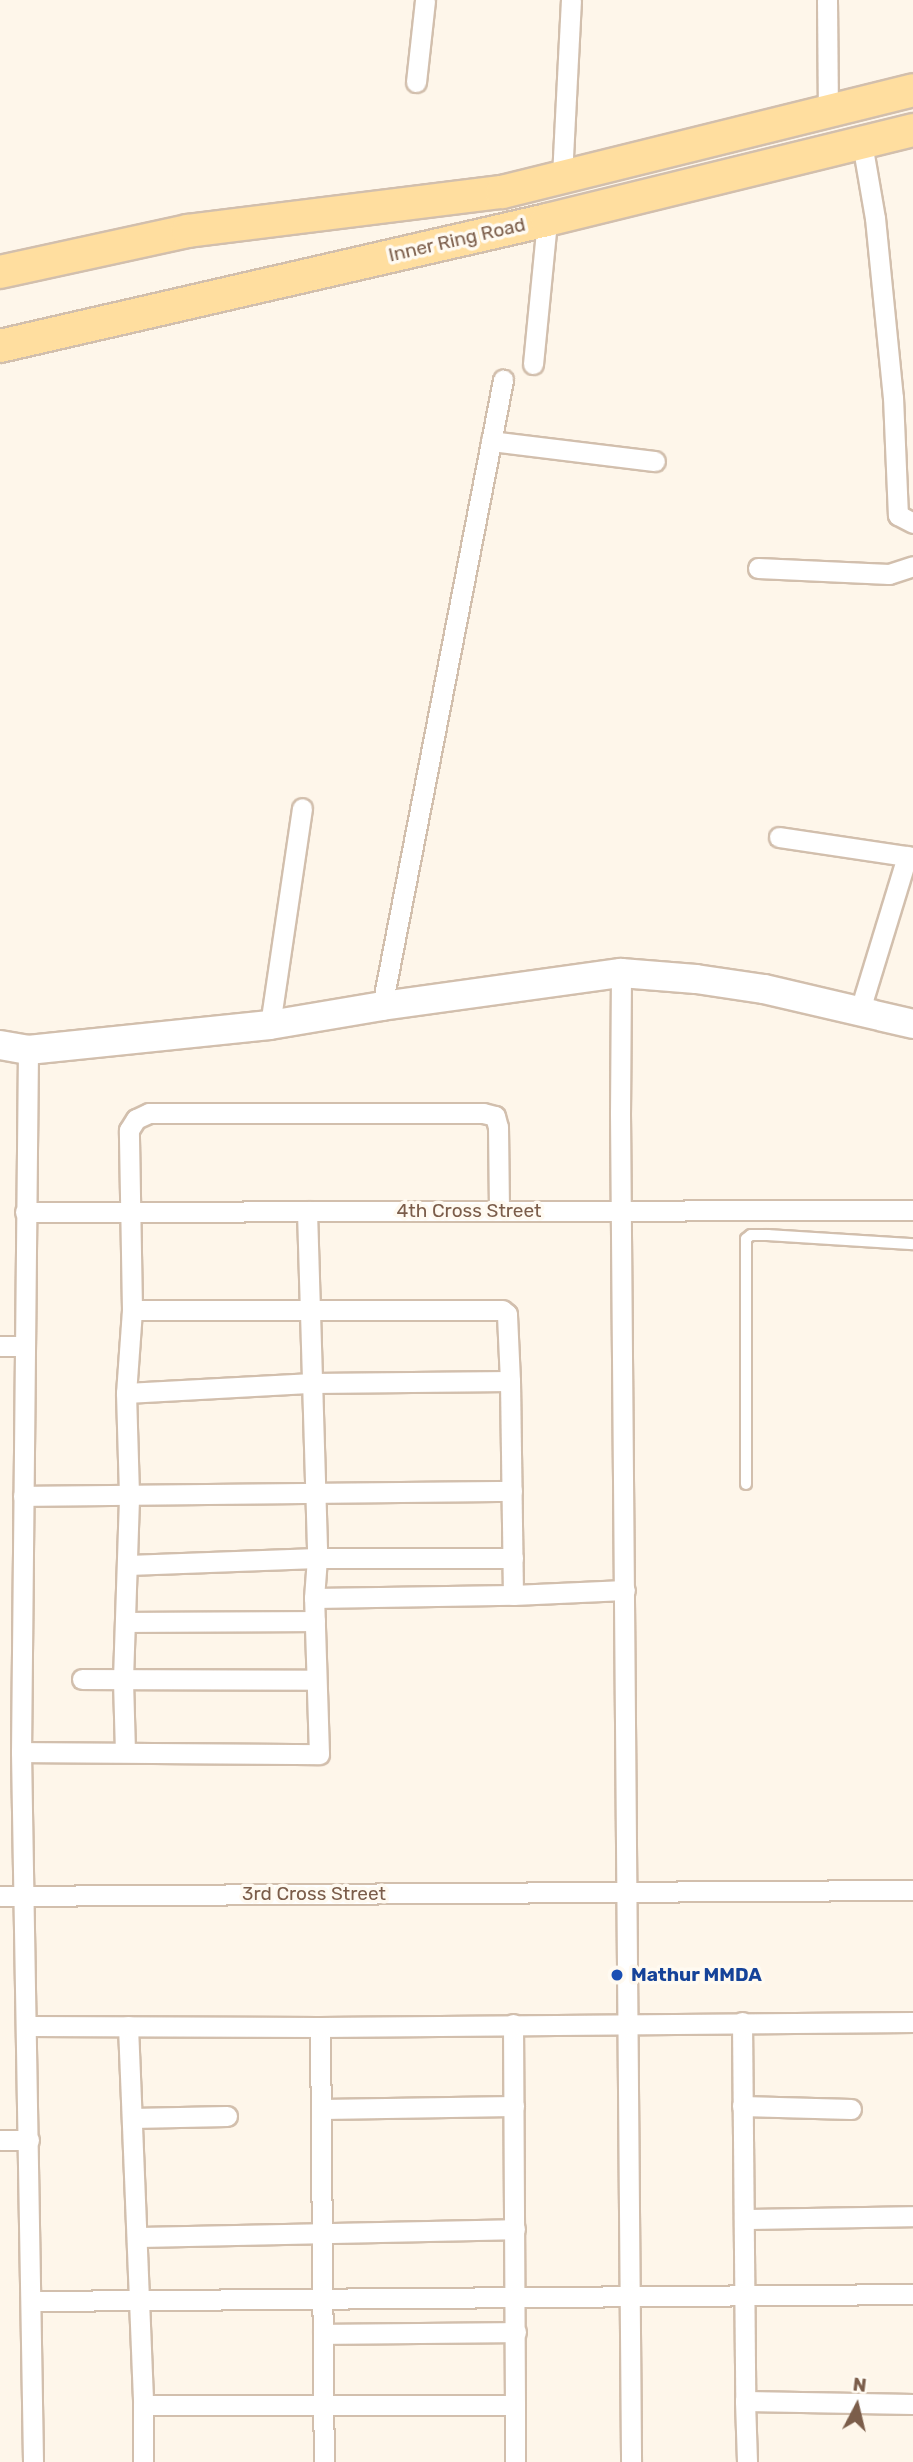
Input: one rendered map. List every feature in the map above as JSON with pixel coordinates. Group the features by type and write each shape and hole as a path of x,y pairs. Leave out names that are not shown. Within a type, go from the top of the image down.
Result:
{"main road":[{"name":"Inner Ring Road","path":"0,272 188,231 502,192 913,90"},
{"name":"Inner Ring Road","path":"0,346 547,220 913,130"}],"street":[{"path":"416,82 425,0"},
{"path":"562,177 571,0"},
{"path":"827,0 828,111"},
{"path":"862,143 875,218 893,397 898,515 913,523"},
{"path":"533,364 547,220"},
{"path":"382,1006 503,380"},
{"path":"491,441 655,461"},
{"path":"758,568 889,574 913,566"},
{"path":"270,1026 302,808"},
{"path":"779,837 910,857 860,1010"},
{"path":"621,973 631,2462"},
{"path":"0,1045 28,1050 270,1026 382,1006 621,973 750,987 913,1024"},
{"path":"28,1050 20,1752 33,2462"},
{"path":"125,1752 123,1679 127,1622 129,1494 126,1393 132,1310 129,1130 136,1119 149,1113 483,1113 495,1116 498,1127 499,1211"},
{"name":"4th Cross Street","path":"25,1212 913,1210"},
{"path":"20,1752 319,1754 314,1598 317,1492 307,1212"},
{"path":"132,1310 502,1310 507,1314 510,1381 513,1595"},
{"path":"0,1346 25,1346"},
{"path":"126,1393 313,1383 510,1381"},
{"path":"23,1496 512,1491"},
{"path":"128,1564 317,1558 513,1558"},
{"path":"314,1598 513,1595 625,1590"},
{"path":"127,1622 315,1621"},
{"path":"82,1679 316,1680"},
{"name":"3rd Cross Street","path":"0,1896 913,1890"},
{"path":"742,2022 747,2462"},
{"path":"27,2026 320,2027 913,2022"},
{"path":"513,2024 516,2297 514,2462"},
{"path":"128,2026 143,2462"},
{"path":"320,2027 324,2462"},
{"path":"322,2109 514,2106"},
{"path":"742,2106 851,2109"},
{"path":"132,2118 227,2116"},
{"path":"0,2140 29,2140"},
{"path":"744,2220 913,2217"},
{"path":"137,2237 514,2229"},
{"path":"31,2301 913,2294"},
{"path":"323,2334 516,2332"},
{"path":"745,2401 913,2404"},
{"path":"143,2405 515,2405"}],"lane":[{"path":"746,1484 746,1239 758,1235 913,1244"}],"place":[{"name":"Mathur MMDA","path":"617,1975"}]}
